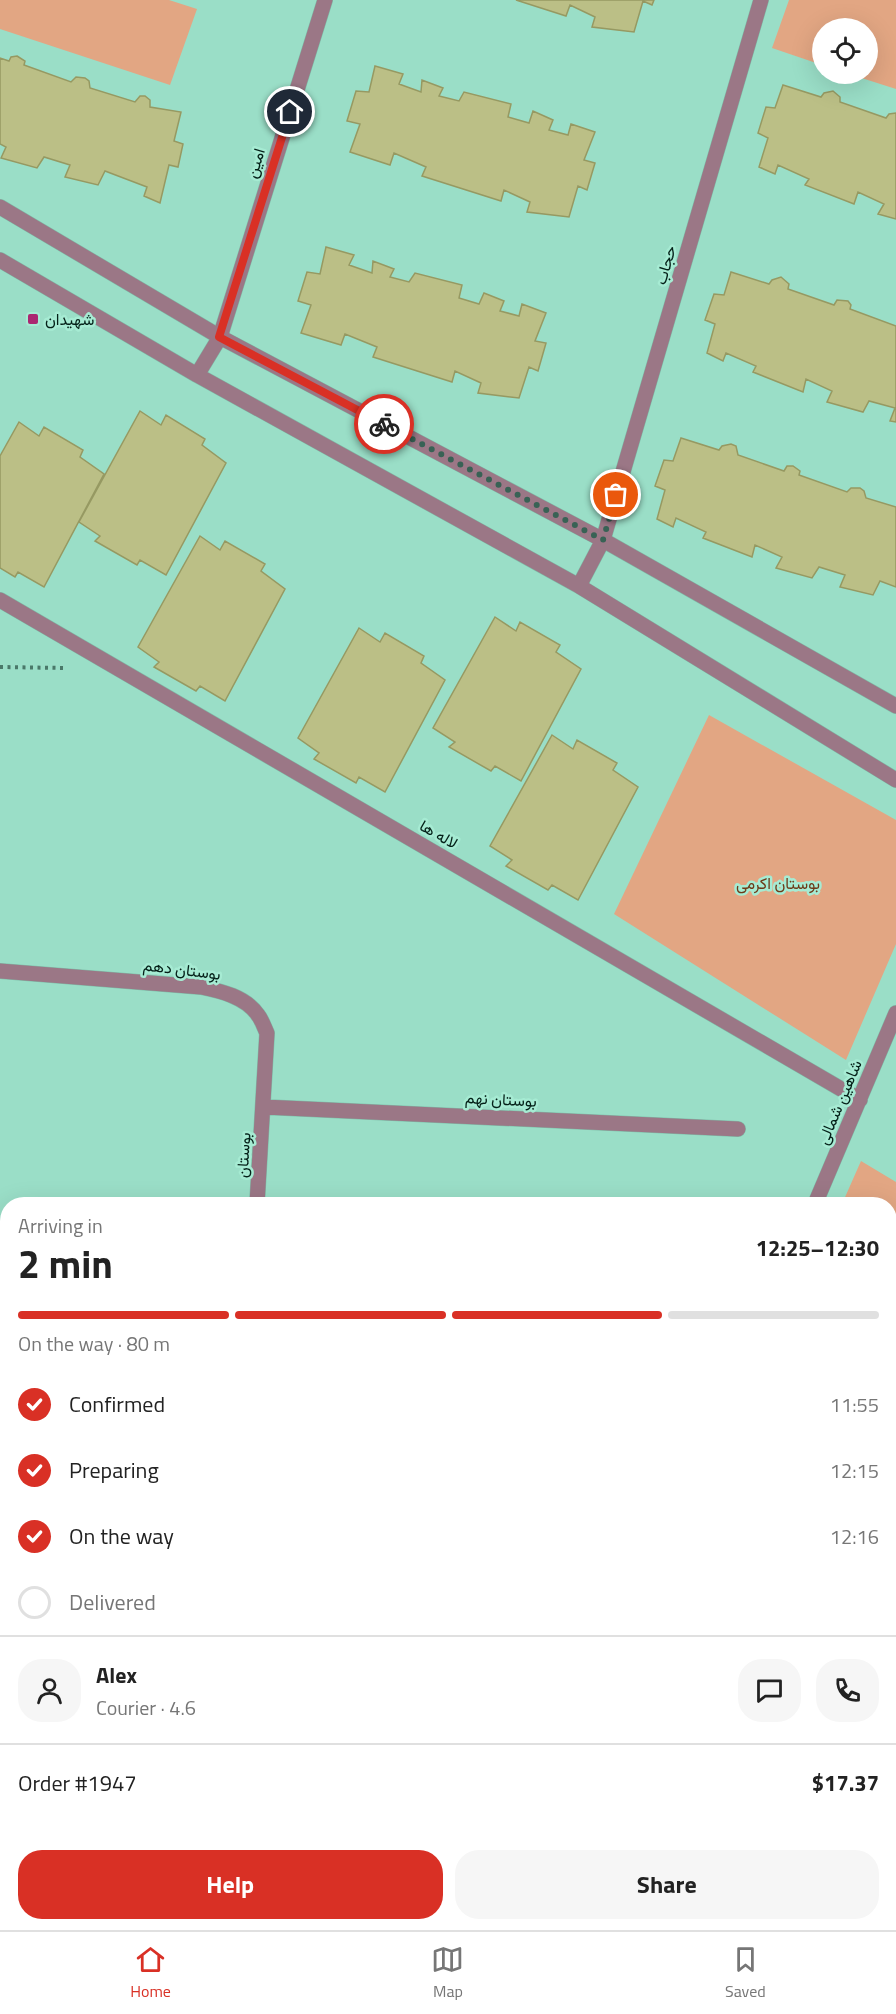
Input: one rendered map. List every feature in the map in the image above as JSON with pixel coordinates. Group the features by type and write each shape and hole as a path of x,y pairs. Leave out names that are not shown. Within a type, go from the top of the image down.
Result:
{"street":[{"name":"امین","path":"197,375 219,337 325,0"},
{"name":"حجاب","path":"579,586 603,540 761,0"},
{"path":"0,207 219,337 603,540 896,706"},
{"path":"0,261 197,375 579,586 896,780"},
{"name":"لاله ها","path":"0,600 860,1100"},
{"name":"بوستان دهم","path":"0,971 201,987 223,991 243,1001 258,1014 267,1033 264,1107"},
{"name":"شاهین شمالی","path":"818,1197 896,1013"},
{"name":"بوستان نهم","path":"264,1107 738,1129"},
{"name":"بوستان","path":"258,1197 264,1107"}],"path":[{"path":"0,666 71,668"}],"green space":[{"path":"0,0 169,0 197,9 170,85 0,29"},
{"path":"789,0 896,0 896,89 878,83 878,18 812,18 812,62 772,48"},
{"name":"بوستان اکرمی","path":"709,715 896,820 896,944 846,1060 614,914"},
{"path":"861,1161 896,1182 896,1197 845,1197"}],"building":[{"path":"516,0 654,0 652,5 643,1 634,32 592,27 595,17 570,5 566,16"},
{"path":"17,56 25,61 24,65 71,82 76,77 85,78 89,81 90,88 135,102 140,96 145,96 150,100 150,107 181,112 174,141 183,144 178,167 169,165 160,203 144,196 147,187 105,171 98,185 65,177 70,165 44,157 37,168 1,158 6,147 0,144 0,58 9,61 11,57"},
{"path":"375,66 403,74 399,84 421,92 422,80 443,88 439,96 459,101 464,92 511,104 508,117 529,123 533,111 553,120 549,130 568,135 571,124 595,132 584,160 595,163 587,190 578,186 569,217 527,212 530,202 504,190 501,201 422,176 426,167 394,153 390,165 350,152 360,124 347,121 356,91 369,92"},
{"path":"783,85 821,97 824,93 833,91 840,97 840,102 886,118 889,114 896,113 896,219 878,214 884,204 858,192 854,204 805,185 809,179 778,165 775,174 759,167 768,138 758,133 766,107 775,108"},
{"path":"326,247 354,255 349,265 372,273 373,261 394,269 390,277 409,282 415,273 462,285 459,298 479,304 484,293 504,301 500,311 519,316 522,304 546,313 535,341 546,343 538,371 529,367 519,398 478,393 481,383 455,371 452,382 373,357 377,347 345,334 341,345 301,333 311,305 298,301 307,272 320,274"},
{"path":"731,272 769,284 772,280 781,277 789,284 788,289 834,305 837,300 848,301 851,305 850,309 896,326 896,422 890,421 895,408 869,401 863,412 827,402 832,391 806,379 803,392 753,372 756,366 726,353 723,361 707,353 715,324 705,320 714,294 724,295"},
{"path":"140,411 161,425 166,415 205,439 202,445 226,463 166,575 140,560 137,565 95,541 100,536 79,522"},
{"path":"19,422 39,436 44,427 83,450 80,457 104,474 44,587 18,572 15,577 0,568 0,456"},
{"path":"681,438 719,450 722,446 731,444 736,446 738,455 784,471 787,466 793,466 800,471 799,475 847,492 851,488 860,488 864,491 866,498 896,507 896,587 880,581 873,595 840,587 845,575 819,567 812,578 776,568 782,557 755,545 752,557 703,538 706,532 676,518 673,527 657,519 665,490 655,486 664,460 673,461"},
{"path":"200,536 220,550 225,541 265,564 261,571 285,589 225,701 200,686 196,691 154,667 159,662 138,647"},
{"path":"495,617 516,631 520,622 560,645 556,652 581,669 521,781 495,766 491,771 449,747 455,742 433,728"},
{"path":"359,628 380,642 385,633 424,656 421,663 445,680 385,792 359,777 356,783 314,759 319,753 298,738"},
{"path":"552,735 573,749 577,740 617,763 613,770 638,787 578,900 552,885 548,890 506,866 512,860 490,846"}],"way so far":[{"path":"384,424 603,540 616,495"}],"place":[{"name":"شهیدان","path":"33,319"}],"route":[{"path":"290,112 219,337 384,424"}]}
